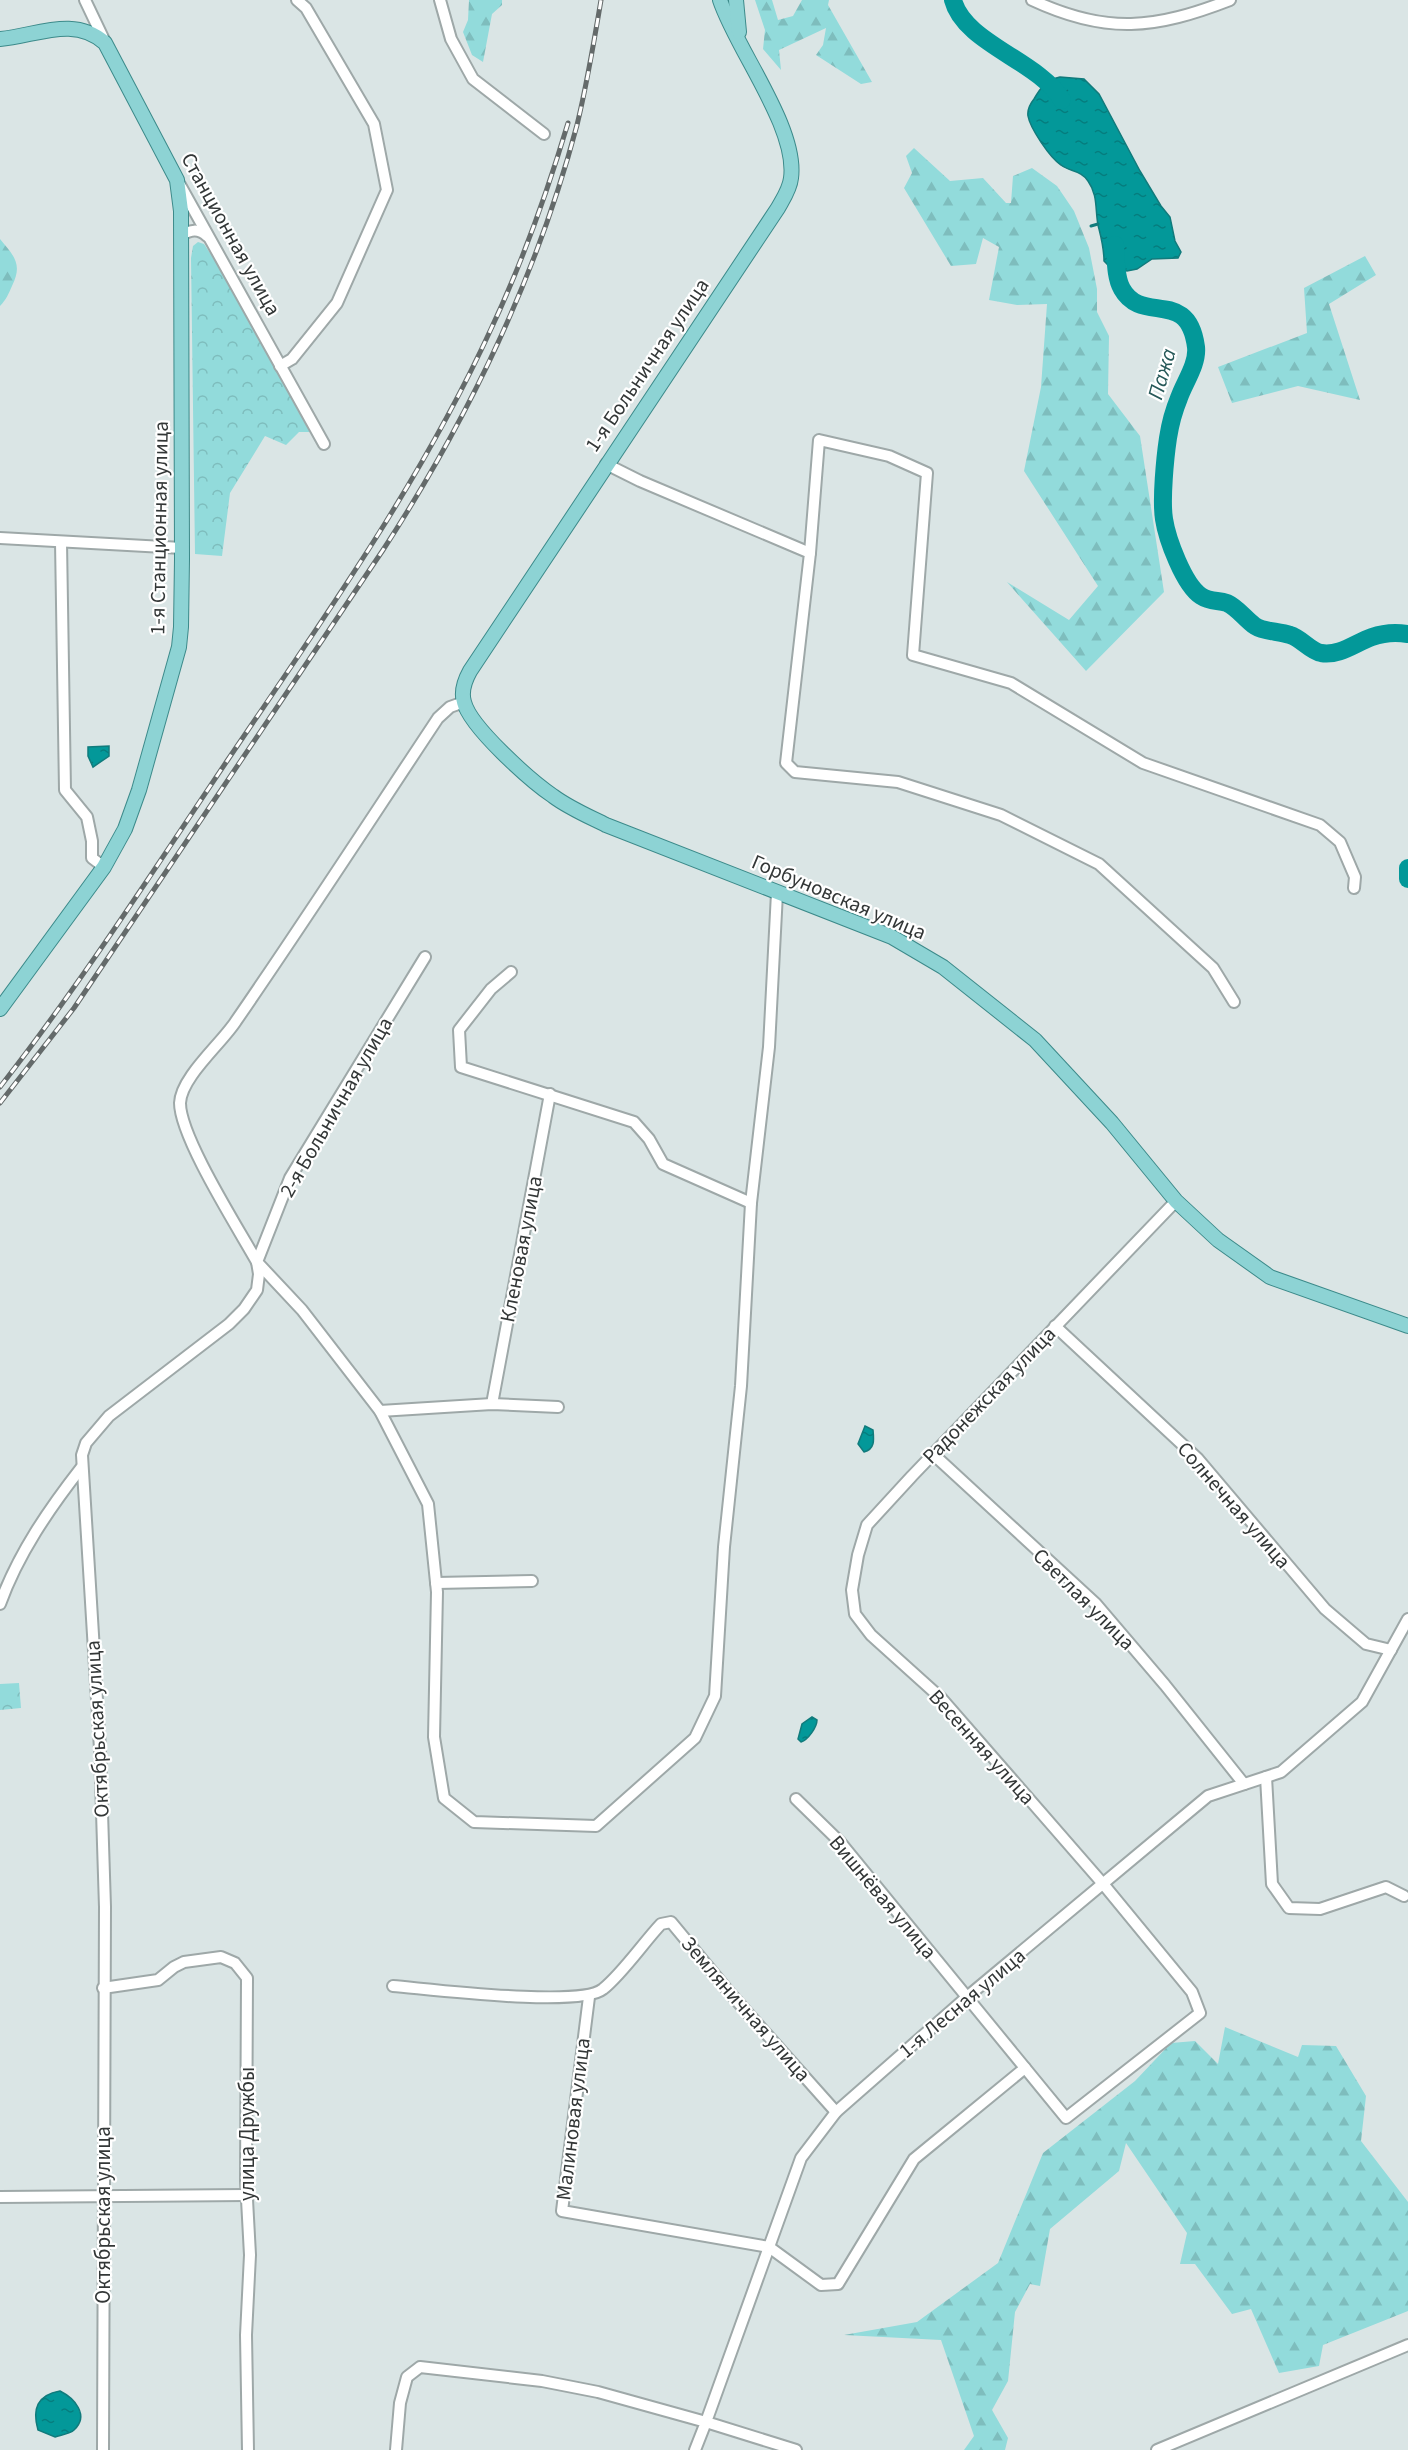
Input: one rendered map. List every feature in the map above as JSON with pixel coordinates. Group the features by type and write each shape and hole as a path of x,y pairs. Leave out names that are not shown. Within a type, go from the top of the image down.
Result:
{"main road":[{"name":"1-я Больничная улица","path":"464,702 464,686 470,671 778,208 791,181 791,156 788,143 720,0"},
{"path":"736,0 740,40"},
{"path":"0,39 63,28 89,31 105,43"},
{"name":"Станционная улица","path":"105,43 177,180"},
{"name":"1-я Станционная улица","path":"0,1009 104,867 131,815 179,647 182,548 181,211 177,180"},
{"name":"Горбуновская улица","path":"464,702 474,720 503,752 538,784 567,805 606,825 892,937 943,967 1035,1040 1112,1123 1176,1201 1218,1240 1270,1277 1408,1326"}],"street":[{"path":"85,0 105,43"},
{"path":"280,366 292,358 337,303 387,190 374,124 306,8 297,0"},
{"path":"440,0 451,39 473,79 544,134"},
{"path":"1032,0 1081,18 1124,26 1165,21 1230,0"},
{"name":"Станционная улица","path":"177,180 324,444"},
{"path":"181,235 191,230 201,231 209,238"},
{"path":"1234,1002 1213,968 1099,864 1001,814 898,782 795,772 786,763 810,553 819,440 889,456 927,473 913,654 1011,683 1143,763 1320,825 1340,842 1355,877 1354,888"},
{"path":"606,464 640,482 810,553"},
{"path":"0,538 182,548"},
{"path":"61,542 65,790 87,817 92,841 92,858 104,867"},
{"path":"464,702 450,707 438,718 235,1023 188,1080 183,1091 181,1107 185,1126 194,1147 257,1262 302,1310 380,1411 428,1504 436,1583 434,1737 444,1798 474,1822 596,1826 695,1738 715,1696 724,1547 741,1386 750,1203 769,1047 777,893"},
{"name":"2-я Больничная улица","path":"257,1262 290,1178 424,957"},
{"path":"512,972 491,989 459,1030 461,1067 634,1122 649,1139 663,1164 750,1203"},
{"name":"Кленовая улица","path":"492,1404 550,1094"},
{"name":"Радонежская улица","path":"855,1614 852,1590 858,1555 867,1525 1176,1201"},
{"name":"Октябрьская улица","path":"104,2450 103,1988 105,1907 100,1749 82,1455 86,1443 109,1416 229,1324 251,1300 259,1281 257,1262"},
{"name":"Солнечная улица","path":"1055,1326 1198,1459 1325,1609 1366,1644 1391,1650"},
{"path":"380,1411 492,1404 558,1407"},
{"name":"Светлая улица","path":"933,1454 1096,1605 1165,1685 1244,1784"},
{"path":"0,1604 8,1583 40,1526 81,1468"},
{"path":"436,1583 532,1581"},
{"name":"Весенняя улица","path":"855,1614 871,1635 942,1699 1104,1885 1192,1992 1200,2013 1065,2118 1024,2068"},
{"name":"1-я Лесная улица","path":"695,2450 801,2158 836,2112 967,1997 1208,1796 1281,1772 1362,1702 1408,1619"},
{"path":"1266,1777 1272,1884 1289,1908 1320,1909 1386,1887 1404,1896"},
{"name":"Вишнёвая улица","path":"796,1799 840,1842 1024,2068"},
{"name":"Земляничная улица","path":"589,1996 603,1990 661,1923 671,1922 729,1992 836,2112"},
{"name":"улица Дружбы","path":"103,1988 158,1980 184,1962 221,1957 235,1963 247,1978 247,2194 250,2255 246,2335 248,2450"},
{"path":"393,1986 556,1999 589,1996"},
{"name":"Малиновая улица","path":"589,1996 562,2211 769,2247"},
{"path":"769,2247 821,2285 838,2284 914,2159 1024,2068"},
{"path":"0,2197 247,2194"},
{"path":"1157,2450 1408,2345"},
{"path":"396,2450 400,2403 406,2377 420,2367 542,2381 598,2392 796,2450"}],"green space":[{"path":"469,0 502,0 502,5 492,14 483,62 472,55 463,32 468,20"},
{"path":"755,0 772,0 778,20 793,16 802,0 829,0 828,5 872,82 861,84 816,55 823,45 826,28 779,50 781,70 763,49 765,30"},
{"path":"914,148 950,181 983,178 1006,203 1011,203 1013,176 1032,168 1057,186 1074,211 1089,248 1097,289 1097,312 1109,336 1108,394 1140,436 1164,592 1086,671 1007,582 1069,620 1098,586 1024,471 1041,387 1047,304 1017,305 989,300 999,247 983,238 976,264 951,266 904,188 912,173 906,156"},
{"path":"0,239 13,256 17,272 0,306"},
{"path":"198,242 204,244 214,259 312,432 299,432 286,445 265,436 230,493 222,556 195,554 191,258 193,246"},
{"path":"1365,256 1376,275 1329,304 1360,400 1298,386 1232,403 1218,367 1307,333 1304,288"},
{"path":"19,1683 21,1708 0,1710 0,1684"},
{"path":"1225,2027 1298,2057 1302,2045 1336,2046 1366,2096 1361,2141 1408,2202 1408,2311 1323,2345 1319,2366 1279,2373 1251,2309 1232,2314 1195,2264 1180,2264 1187,2233 1126,2143 1119,2171 1050,2229 1040,2286 1030,2284 1015,2312 1008,2381 992,2410 1008,2438 1005,2450 964,2450 974,2436 941,2340 844,2335 917,2322 998,2263 1043,2153 1135,2081 1171,2043 1195,2041 1218,2064"}],"water":[{"path":"1060,77 1084,79 1099,94 1140,171 1170,217 1175,241 1181,252 1178,258 1152,259 1137,269 1127,271 1109,266 1104,261 1095,197 1091,186 1085,177 1064,167 1051,156 1036,135 1028,116 1030,105 1042,88 1047,82"},
{"path":"109,746 109,756 93,767 88,756 88,747"},
{"path":"865,1426 873,1430 873,1441 870,1449 864,1452 858,1444"},
{"path":"812,1717 817,1720 815,1726 809,1736 801,1742 798,1739 802,1724"},
{"path":"60,2391 75,2402 81,2419 72,2431 55,2437 38,2430 36,2409 46,2396"}],"waterway":[{"name":"Пажа","path":"953,0 960,15 971,28 1037,74 1062,100"},
{"path":"1091,226 1098,224"},
{"name":"Пажа","path":"1115,245 1117,273 1122,289 1131,299 1141,305 1174,312 1184,318 1191,329 1196,347 1193,367 1177,403 1170,428 1163,501 1164,519 1169,538 1188,582 1204,598 1231,605 1259,628 1294,637 1321,653 1335,653 1381,635 1408,634"},
{"name":"Пажа","path":"1408,868 1408,879"}],"railway":[{"path":"0,1103 74,1008 383,550 444,450 497,345 542,237 577,125 601,0"},
{"path":"0,1087 118,924 335,602 434,441 464,386 513,279 533,228 568,123"}]}
